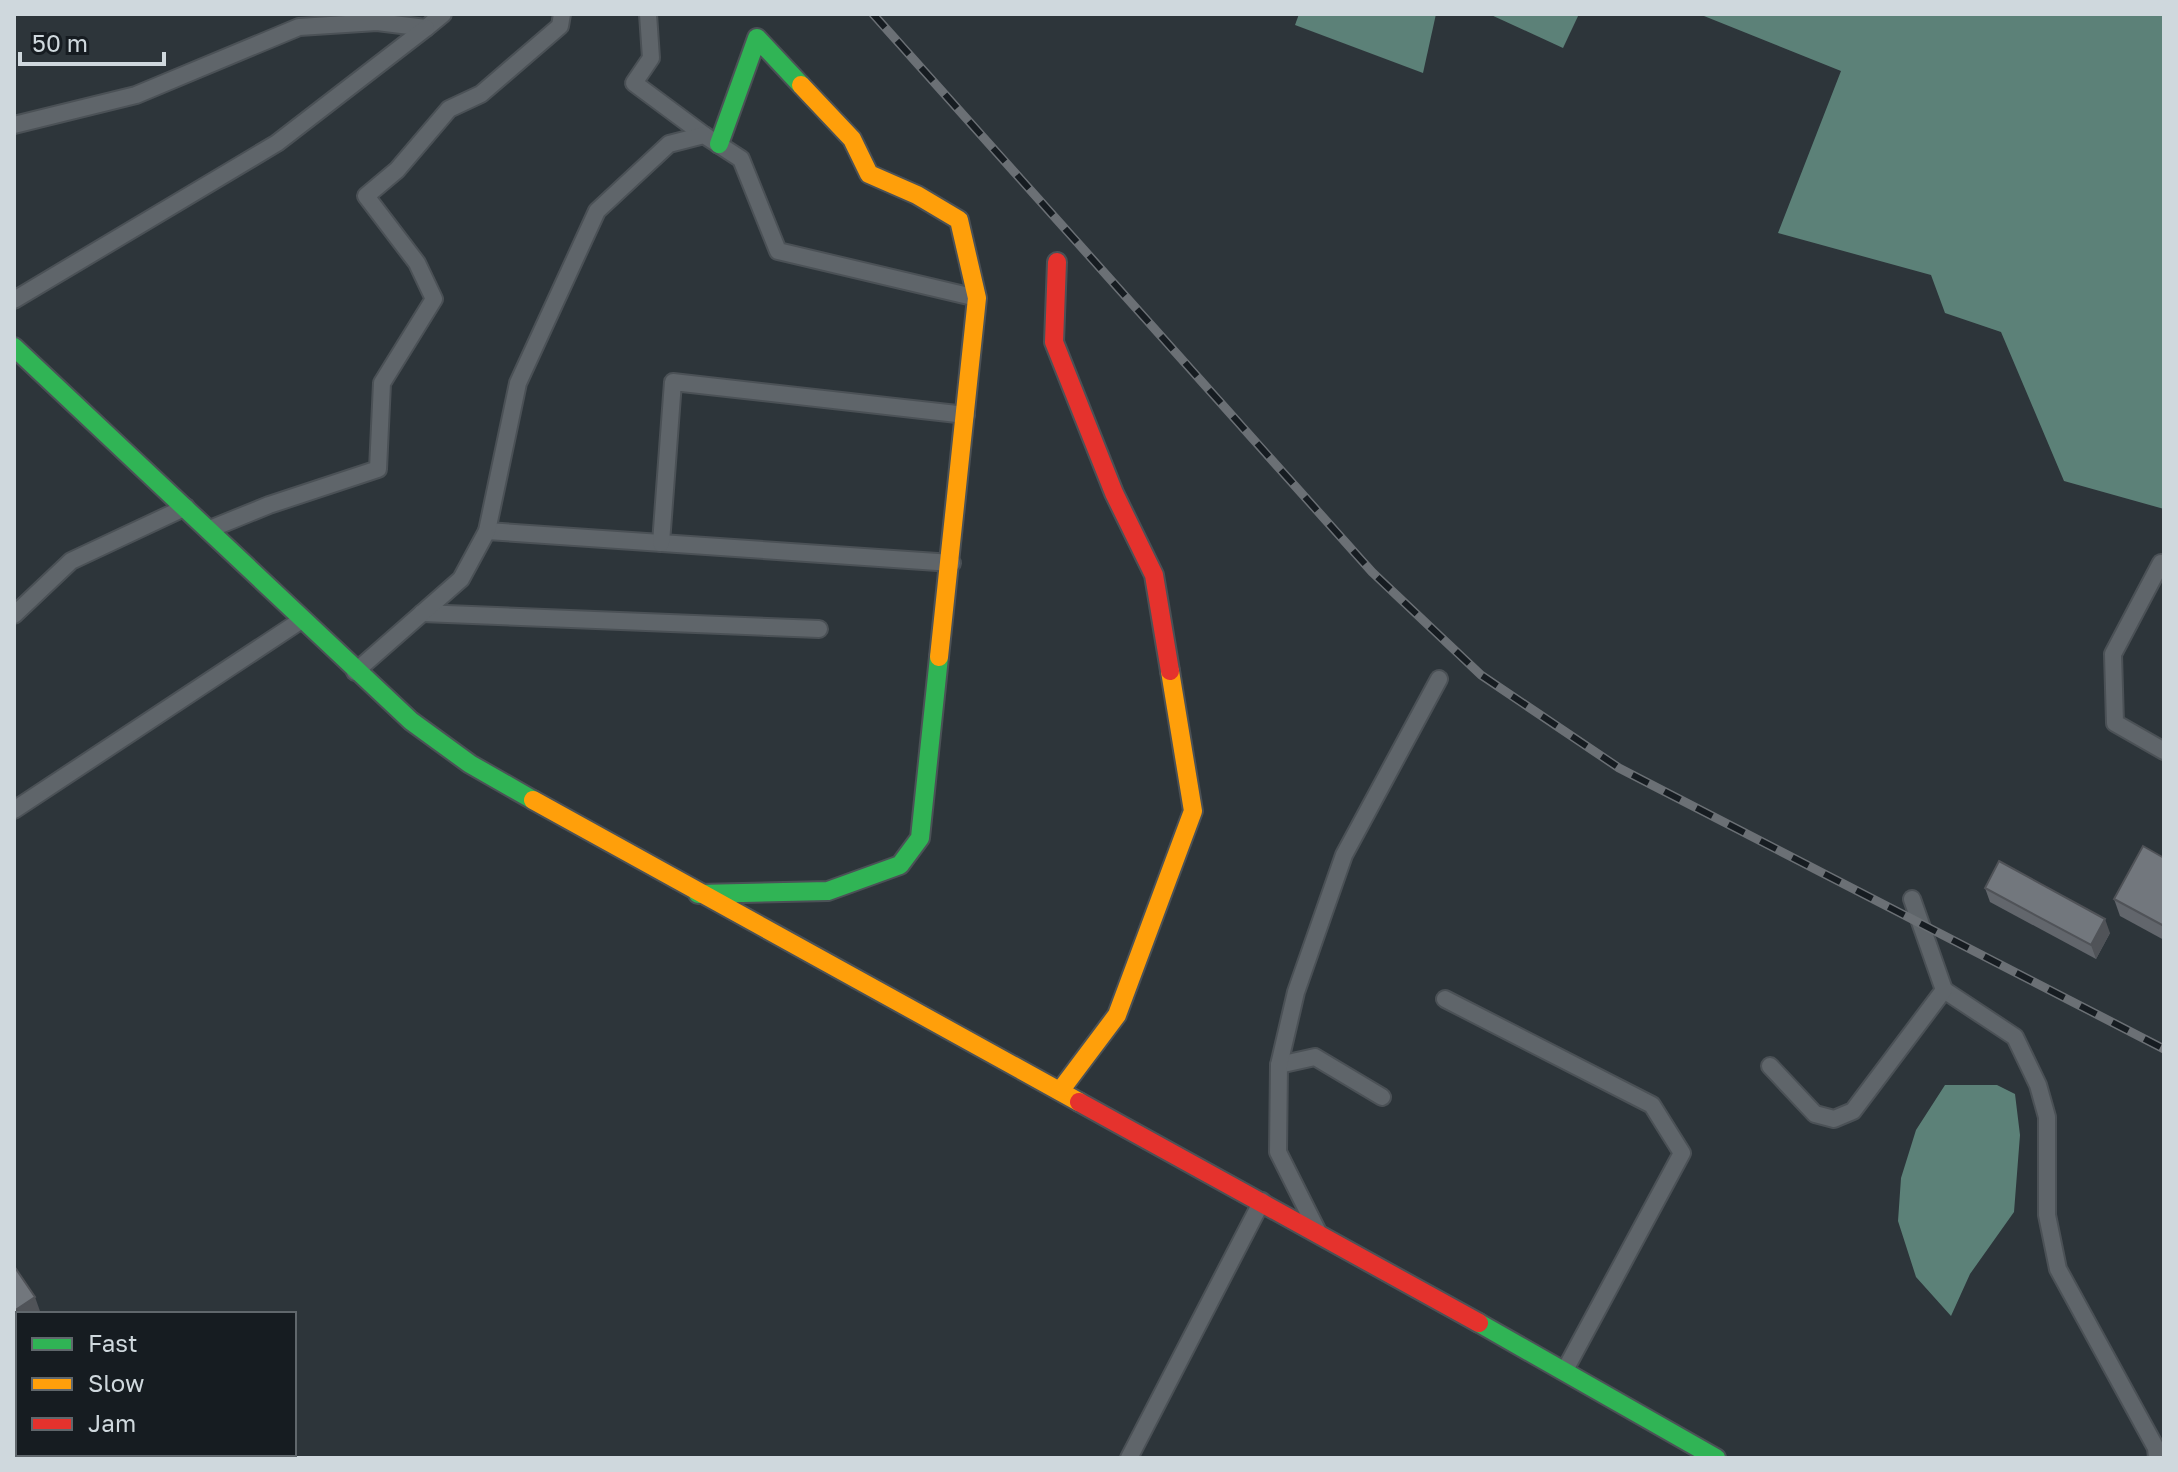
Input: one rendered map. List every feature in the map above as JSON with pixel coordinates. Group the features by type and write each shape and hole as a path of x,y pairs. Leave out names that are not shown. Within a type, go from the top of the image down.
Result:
{"street":[{"path":"14,300 277,143 443,14"},
{"path":"210,529 269,505 378,469 382,383 434,299 417,263 366,196 397,170 449,109 481,94 560,26 562,14"},
{"path":"648,14 651,58 634,83 741,159 778,251 977,298"},
{"path":"14,125 136,95 299,27 377,18 426,28"},
{"path":"698,894 828,891 900,865 920,838 952,563 977,298 959,220 917,195 869,174 852,139 757,38 711,139"},
{"path":"355,672 461,579 487,531 518,383 597,211 669,144 711,139"},
{"path":"1057,262 1054,342 1114,493 1154,575 1193,811 1117,1015 1060,1091"},
{"path":"14,347 210,529 355,672 411,721 470,764 698,894 1317,1231 1715,1458"},
{"path":"661,543 673,382 966,415"},
{"path":"14,615 71,561 186,507"},
{"path":"487,531 952,563"},
{"path":"2161,563 2113,654 2115,723 2164,751"},
{"path":"422,613 819,629"},
{"path":"14,810 300,621"},
{"path":"1317,1231 1278,1152 1279,1065 1296,992 1344,855 1439,679"},
{"path":"1912,899 1944,990 2015,1037 2038,1085 2047,1117 2047,1215 2058,1269 2156,1448 2157,1458"},
{"path":"1770,1066 1815,1114 1834,1119 1853,1111 1944,990"},
{"path":"1445,999 1652,1105 1682,1153 1565,1370"},
{"path":"1279,1065 1315,1057 1382,1097"},
{"path":"1129,1458 1262,1201"}],"shaded area":[{"path":"1299,14 1436,14 1423,73 1295,25"},
{"path":"1489,14 1579,14 1563,48"},
{"path":"1699,14 2164,14 2164,509 2064,481 2001,332 1945,313 1931,275 1778,233 1841,71"},
{"path":"1945,1085 1997,1085 2015,1094 2020,1135 2014,1212 1970,1274 1951,1316 1916,1277 1898,1221 1901,1178 1916,1130"}],"building":[{"path":"2143,846 2164,858 2164,926 2114,899"},
{"path":"1999,861 2105,919 2091,945 1985,888"},
{"path":"14,1266 35,1297 14,1311"},
{"path":"16,1416 16,1456 83,1456 14,1458"}],"railway":[{"path":"873,14 1372,572 1481,675 1619,768 2164,1049"}],"traffic: fast":[{"path":"719,144 757,38 801,85"},
{"path":"14,347 411,721 470,764 533,800"},
{"path":"698,894 828,891 900,865 920,838 939,657"},
{"path":"1479,1323 1716,1458"}],"traffic: slow":[{"path":"801,85 852,139 869,174 917,195 959,220 977,298 939,657"},
{"path":"1060,1091 1117,1015 1193,811 1170,671"},
{"path":"533,800 1079,1102"}],"traffic: jam":[{"path":"1057,262 1054,342 1114,493 1154,575 1170,671"},
{"path":"1079,1102 1479,1323"}]}
